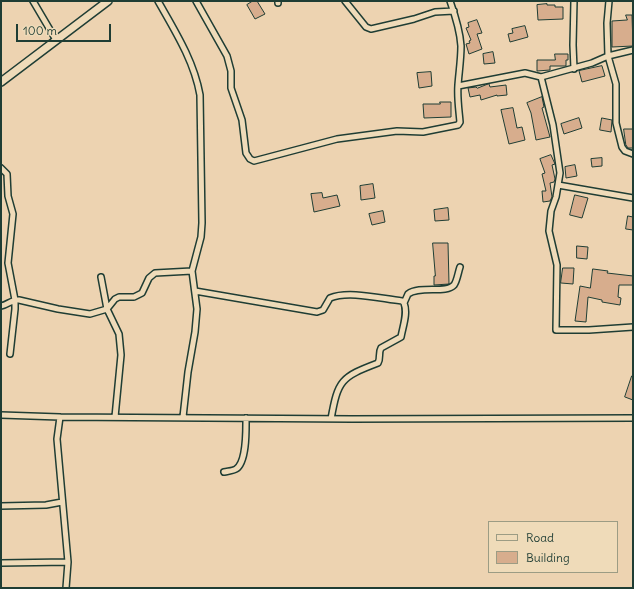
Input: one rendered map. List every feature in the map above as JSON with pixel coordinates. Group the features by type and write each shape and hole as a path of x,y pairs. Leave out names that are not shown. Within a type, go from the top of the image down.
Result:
{"main road":[{"path":"1,82 108,1"}],"street":[{"path":"33,1 56,40"},
{"path":"158,1 179,38 197,79 200,95 202,222 201,237 192,271 197,301 183,418"},
{"path":"196,1 227,56 231,71 231,88 242,120 246,153 250,159 254,161 337,139 397,131 423,132 458,125 460,122 458,86 461,64 461,45 459,31 450,1"},
{"path":"345,1 366,27 371,29 435,12 454,11"},
{"path":"574,1 574,69"},
{"path":"609,1 607,23 608,56 616,84 616,123 622,147 625,151 633,154"},
{"path":"458,86 525,73 541,77 574,69 608,56 633,50"},
{"path":"541,77 552,125 560,173 549,231 557,265 556,330 589,330 633,327"},
{"path":"1,168 8,174 8,196 14,214 8,263 15,300 10,354"},
{"path":"558,185 633,198"},
{"path":"331,419 335,396 341,384 349,375 378,363 380,360 379,351 381,348 401,337 405,321 406,306 404,302 406,296 410,292 419,290 444,289 452,287 455,284 460,267"},
{"path":"1,306 6,306 15,300 87,314 107,309 115,299 119,297 134,297 142,293 149,278 155,273 192,271"},
{"path":"101,277 107,309 119,334 121,355 115,417"},
{"path":"195,291 317,312 323,310 330,298 334,296 355,295 404,302"},
{"path":"1,415 60,417 331,419 633,418"},
{"path":"60,417 57,439 68,562 66,588"},
{"path":"224,472 235,470 239,467 244,452 246,418"},
{"path":"1,506 46,505 62,502"},
{"path":"1,563 68,562"}],"building":[{"path":"253,1 257,1 265,14 255,19 247,5"},
{"path":"537,5 555,5 555,7 563,7 563,19 538,20"},
{"path":"626,15 632,15 633,46 612,47 612,21 627,20"},
{"path":"477,20 482,33 477,34 482,49 469,54 466,44 470,43 469,41 471,40 466,28 469,27 468,23"},
{"path":"525,26 528,37 510,42 508,34 513,33 512,29"},
{"path":"493,52 495,63 484,64 483,54"},
{"path":"555,54 568,54 566,66 550,66 550,70 537,71 537,60 555,60"},
{"path":"602,66 605,76 582,82 579,71"},
{"path":"431,72 432,86 419,88 417,73"},
{"path":"489,84 490,87 506,85 507,95 497,95 481,100 480,95 470,97 468,88 477,88"},
{"path":"542,97 544,107 542,108 550,137 536,140 531,113 527,103"},
{"path":"440,102 451,102 451,117 424,118 423,104 440,104"},
{"path":"513,108 517,128 522,127 525,140 509,144 501,110"},
{"path":"579,118 582,128 564,134 561,124"},
{"path":"602,118 612,120 611,132 600,130"},
{"path":"624,129 633,129 633,148 628,148 626,145"},
{"path":"551,155 555,164 552,165 555,179 554,182 550,183 552,197 550,201 543,202 542,191 546,191 542,174 545,173 540,159"},
{"path":"602,158 602,166 592,167 591,159"},
{"path":"575,165 577,176 566,178 565,167"},
{"path":"373,184 375,198 361,200 360,186"},
{"path":"322,193 323,198 337,195 340,206 314,212 311,194"},
{"path":"575,195 588,198 582,218 570,215"},
{"path":"448,208 449,220 435,221 434,210"},
{"path":"383,211 385,222 372,225 369,214"},
{"path":"628,216 633,217 633,230 626,229"},
{"path":"433,243 448,243 449,284 434,285 435,276"},
{"path":"577,246 588,247 587,259 577,258"},
{"path":"563,268 574,268 573,284 561,283"},
{"path":"593,269 608,271 607,273 633,276 633,285 619,285 618,297 621,298 620,305 602,302 602,300 588,297 586,322 575,321 580,286 590,288"},
{"path":"633,376 633,400 625,397"}]}
